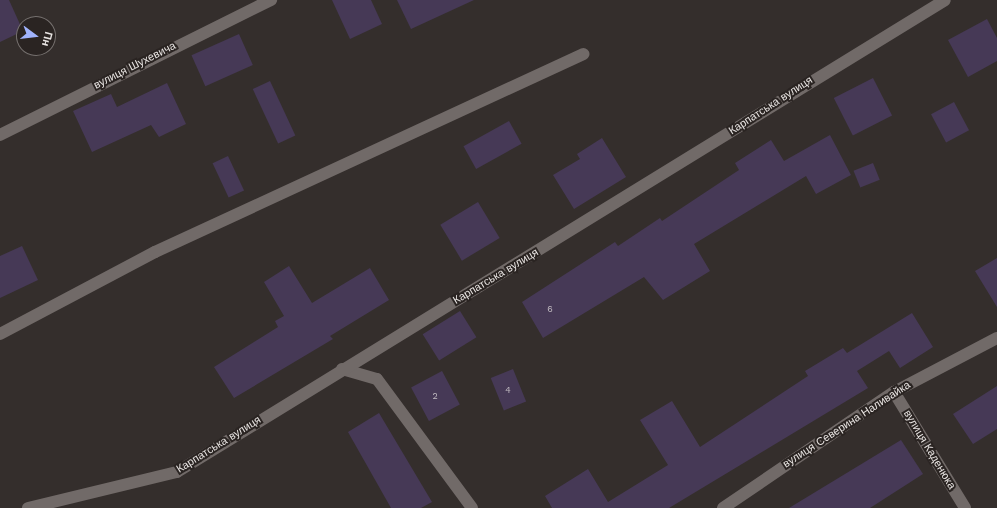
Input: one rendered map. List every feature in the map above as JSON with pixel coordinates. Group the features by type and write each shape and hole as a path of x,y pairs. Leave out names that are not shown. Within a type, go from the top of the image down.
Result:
{"street":[{"name":"вулиця Шухевича","path":"0,135 271,0"},
{"name":"Карпатська вулиця","path":"28,508 177,472 342,369 660,178 945,0"},
{"path":"0,334 155,252 584,54"},
{"name":"вулиця Северина Наливайка","path":"723,508 894,392 997,338"},
{"path":"342,369 377,379 472,508"},
{"name":"вулиця Каденюка","path":"894,392 964,508"}],"building":[{"path":"0,0 9,0 16,16 16,34 0,42"},
{"path":"332,0 371,0 382,24 350,39"},
{"path":"397,0 474,0 411,29"},
{"path":"987,19 997,38 997,61 968,77 948,40"},
{"path":"239,34 253,65 205,86 191,55"},
{"path":"873,78 892,115 853,135 834,98"},
{"path":"270,81 295,135 278,143 253,89"},
{"path":"167,83 186,124 159,137 151,125 92,152 73,111 111,94 117,107"},
{"path":"954,102 969,130 946,142 931,114"},
{"path":"509,121 522,144 476,169 464,146"},
{"path":"830,135 851,175 816,194 806,176 694,244 710,271 663,300 644,277 543,338 522,302 615,242 618,246 660,218 662,221 739,170 735,163 771,140 784,161"},
{"path":"602,138 626,177 574,209 553,175 580,159 577,154"},
{"path":"228,156 244,190 229,198 213,163"},
{"path":"873,163 880,180 860,188 854,171"},
{"path":"478,202 500,238 462,261 440,225"},
{"path":"22,246 38,280 0,298 0,256"},
{"path":"997,258 997,307 975,271"},
{"path":"289,266 312,303 370,268 389,300 330,336 333,339 234,398 214,367 278,327 275,321 284,316 264,282"},
{"path":"460,311 476,337 439,361 423,334"},
{"path":"912,313 933,347 900,368 889,351 857,371 868,388 669,508 552,508 545,496 588,469 608,502 668,465 640,420 672,401 700,447 808,376 805,371 843,348 847,353"},
{"path":"513,369 526,401 504,410 491,378"},
{"path":"442,371 460,405 429,421 411,387"},
{"path":"997,386 997,429 973,444 953,414"},
{"path":"379,413 432,502 421,508 391,508 348,432"},
{"path":"901,440 923,474 870,508 789,508"}]}
